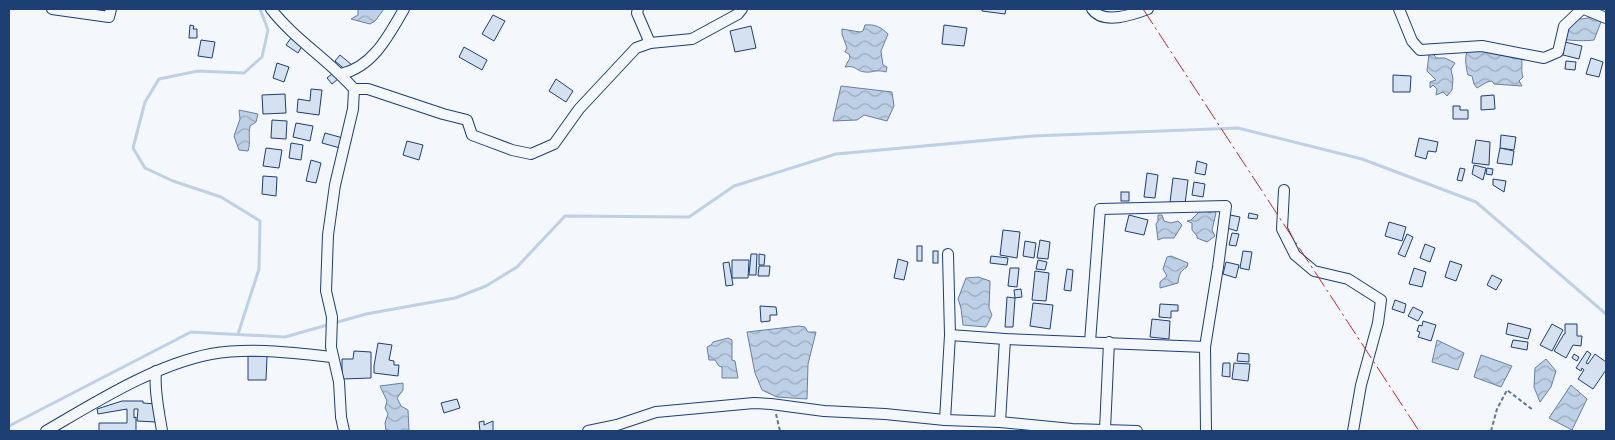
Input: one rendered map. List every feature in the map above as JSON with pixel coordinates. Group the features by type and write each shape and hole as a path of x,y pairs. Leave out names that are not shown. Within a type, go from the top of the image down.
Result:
{"street":[{"path":"52,9 109,17 111,9"},
{"path":"271,9 287,29 341,74 354,89 353,109 335,185 328,235 326,291 332,317 331,347 339,382 341,417 344,431"},
{"path":"341,74 351,72 384,43 404,9"},
{"path":"638,9 637,13 650,43"},
{"path":"354,89 368,89 442,114 467,120 472,135 512,150 531,154 554,144 579,110 636,48 650,43 692,39 738,14 742,9"},
{"path":"1092,9 1096,14 1107,18 1148,9"},
{"path":"1399,9 1412,41 1420,50 1482,46 1544,58 1558,52 1564,26 1583,9 1606,18"},
{"path":"1284,190 1282,229 1295,255 1314,271 1348,279 1381,300 1378,323 1361,385 1355,430"},
{"path":"1090,342 1100,209 1226,206 1206,347 1206,431"},
{"path":"945,420 950,335 948,254"},
{"path":"950,335 1206,347"},
{"path":"1000,422 1005,339"},
{"path":"1105,430 1109,342"},
{"path":"46,431 156,371 211,354 259,350 333,357"},
{"path":"156,371 154,386 162,431"},
{"path":"588,431 616,425 656,412 754,403 824,411 885,414 945,420 1000,422 1072,429 1137,431"}],"path":[{"path":"1491,431 1497,409 1507,390 1533,410"},
{"path":"771,404 780,431"}],"water":[{"path":"358,9 384,9 375,21 370,24 351,19 358,15"},
{"path":"1593,17 1601,22 1594,40 1563,39 1565,30 1577,18"},
{"path":"865,25 878,26 888,34 881,51 883,65 887,67 886,72 865,72 859,71 854,67 845,67 850,58 849,54 845,52 847,48 842,29 860,32 863,31"},
{"path":"1468,50 1520,55 1523,77 1519,81 1522,86 1494,84 1492,81 1477,88 1472,76 1468,75 1467,72 1466,59"},
{"path":"1433,53 1436,58 1445,58 1455,63 1451,69 1453,79 1452,90 1447,96 1443,92 1436,95 1437,89 1433,85 1430,88 1430,82 1436,80 1427,71 1429,54"},
{"path":"841,86 892,92 894,106 887,121 864,115 857,120 833,121"},
{"path":"239,110 258,114 256,122 250,126 248,151 239,150 234,136 240,119"},
{"path":"1199,212 1216,213 1212,230 1215,236 1207,242 1197,238 1192,230 1192,223 1187,221 1191,220"},
{"path":"1158,215 1162,215 1164,221 1171,223 1178,221 1182,225 1174,238 1158,240 1156,224"},
{"path":"1171,256 1188,263 1187,267 1180,274 1178,283 1160,288 1160,282 1167,276 1163,269 1167,257"},
{"path":"978,277 990,281 989,308 992,315 986,327 963,325 958,299 966,278"},
{"path":"799,326 805,327 808,332 816,332 808,364 807,399 777,397 762,390 755,373 747,332"},
{"path":"728,338 732,340 732,360 735,361 738,378 722,378 722,367 715,360 709,360 707,347 713,342"},
{"path":"1437,340 1464,353 1458,370 1432,362"},
{"path":"1481,355 1512,366 1501,387 1474,377"},
{"path":"1546,359 1556,371 1551,387 1540,402 1534,387 1535,368"},
{"path":"403,383 403,390 397,398 401,406 408,410 409,431 386,431 385,423 388,414 385,408 387,401 380,386"},
{"path":"1571,385 1587,399 1572,430 1549,418"}],"building":[{"path":"982,9 1006,9 1005,14 982,11"},
{"path":"493,15 505,21 494,41 482,34"},
{"path":"190,25 194,26 193,29 197,29 197,38 189,38"},
{"path":"944,25 967,28 964,46 942,44"},
{"path":"751,26 756,48 735,52 730,31"},
{"path":"291,38 302,46 298,53 286,45"},
{"path":"201,40 215,42 212,58 198,56"},
{"path":"1565,42 1582,46 1579,59 1563,55"},
{"path":"464,47 487,60 482,70 459,57"},
{"path":"340,55 352,65 347,71 335,61"},
{"path":"1591,58 1603,62 1599,77 1586,74"},
{"path":"1566,61 1576,62 1575,70 1565,69"},
{"path":"277,63 289,67 284,82 273,78"},
{"path":"333,73 338,79 332,84 327,78"},
{"path":"1393,75 1411,76 1410,92 1393,92"},
{"path":"556,79 573,91 566,102 549,91"},
{"path":"311,89 322,90 319,115 297,112 298,99 310,101"},
{"path":"285,94 286,113 263,114 262,95"},
{"path":"1494,95 1495,109 1481,110 1481,96"},
{"path":"1453,106 1460,106 1460,110 1468,110 1468,119 1453,119"},
{"path":"272,120 287,121 286,139 271,138"},
{"path":"296,123 313,126 310,141 293,137"},
{"path":"325,133 343,138 340,148 322,143"},
{"path":"1501,135 1516,137 1514,150 1500,148"},
{"path":"1419,138 1438,142 1436,152 1428,151 1426,159 1415,156"},
{"path":"1476,140 1490,142 1489,165 1472,163"},
{"path":"407,141 423,145 419,160 403,155"},
{"path":"291,143 303,145 301,160 289,158"},
{"path":"266,148 282,150 279,168 263,166"},
{"path":"1500,148 1514,151 1512,165 1497,163"},
{"path":"311,160 321,163 316,183 306,181"},
{"path":"1197,161 1207,164 1205,175 1195,173"},
{"path":"1474,165 1486,168 1483,180 1472,174"},
{"path":"1460,168 1465,169 1462,181 1457,180"},
{"path":"1487,168 1493,169 1492,175 1486,174"},
{"path":"1147,173 1158,175 1155,198 1144,197"},
{"path":"263,176 277,177 276,196 262,194"},
{"path":"1173,178 1188,180 1185,204 1170,202"},
{"path":"1493,179 1506,181 1504,192 1493,185"},
{"path":"1194,182 1205,184 1203,197 1192,195"},
{"path":"1121,192 1129,192 1129,201 1121,201"},
{"path":"1249,213 1258,215 1257,219 1248,218"},
{"path":"1129,215 1148,220 1144,235 1125,231"},
{"path":"1230,215 1240,217 1237,231 1227,228"},
{"path":"1389,222 1406,227 1402,241 1385,236"},
{"path":"1003,230 1020,232 1017,258 1000,255"},
{"path":"1232,233 1239,234 1236,246 1229,245"},
{"path":"1407,234 1413,237 1405,257 1398,254"},
{"path":"1040,240 1050,242 1048,259 1037,258"},
{"path":"1025,241 1036,243 1034,258 1023,256"},
{"path":"1425,244 1435,248 1430,262 1420,258"},
{"path":"917,246 922,246 922,261 917,261"},
{"path":"933,251 938,251 938,263 933,263"},
{"path":"1243,251 1252,252 1249,270 1240,268"},
{"path":"751,254 757,254 756,275 749,275"},
{"path":"759,254 765,255 764,265 759,265"},
{"path":"991,256 1008,258 1007,265 990,263"},
{"path":"898,259 908,262 904,280 894,278"},
{"path":"732,260 749,260 748,278 732,278"},
{"path":"1038,260 1047,262 1045,270 1036,269"},
{"path":"1450,261 1462,265 1456,281 1445,277"},
{"path":"729,262 733,285 726,286 723,263"},
{"path":"1226,262 1239,265 1236,278 1223,274"},
{"path":"759,266 770,266 769,276 758,276"},
{"path":"1010,268 1019,268 1017,287 1008,286"},
{"path":"1414,268 1426,272 1422,287 1409,284"},
{"path":"1067,269 1073,270 1071,291 1064,290"},
{"path":"1035,271 1049,273 1046,301 1032,300"},
{"path":"1492,275 1502,280 1496,290 1487,285"},
{"path":"1021,289 1022,297 1015,298 1014,290"},
{"path":"1007,297 1015,298 1013,327 1005,327"},
{"path":"1395,300 1406,304 1404,313 1392,309"},
{"path":"1033,303 1053,305 1050,329 1030,326"},
{"path":"1160,304 1178,305 1178,311 1171,311 1171,318 1159,317"},
{"path":"760,306 776,307 777,315 770,315 770,321 761,322"},
{"path":"1413,307 1423,312 1418,321 1408,316"},
{"path":"1152,319 1170,321 1169,339 1150,337"},
{"path":"1423,321 1436,325 1431,341 1418,337 1420,332 1417,331 1419,325 1422,326"},
{"path":"1508,323 1531,329 1528,339 1506,334"},
{"path":"1552,324 1563,330 1552,351 1540,345"},
{"path":"1565,324 1577,324 1577,336 1582,336 1581,346 1573,345 1566,358 1554,351 1565,334"},
{"path":"1513,340 1528,342 1527,350 1511,347"},
{"path":"378,343 392,345 389,360 394,361 394,365 399,365 398,376 374,373"},
{"path":"354,351 371,352 371,378 342,379 342,359 353,359"},
{"path":"1587,351 1591,354 1586,363 1588,364 1595,354 1606,362 1606,370 1593,389 1578,379 1584,370 1582,368 1581,371 1576,368"},
{"path":"1238,353 1249,354 1249,362 1237,361"},
{"path":"1574,354 1579,357 1577,361 1572,358"},
{"path":"248,356 267,356 266,380 248,380"},
{"path":"1223,363 1230,363 1230,377 1222,376"},
{"path":"1234,363 1250,364 1248,381 1232,379"},
{"path":"457,399 460,408 444,413 441,403"},
{"path":"122,401 143,401 143,403 157,404 156,422 137,421 138,409 134,409 136,431 99,431 99,423 127,423 127,409 98,414 97,409"},
{"path":"484,421 484,425 493,421 493,431 480,431 479,422"}],"waterway":[{"path":"238,334 259,269 260,221 221,197 173,181 145,168 133,148 145,102 159,79 198,71 244,73 262,57 268,30 260,9"},
{"path":"9,426 191,332 285,337 366,314 455,298 486,286 517,267 565,216 689,217 734,186 836,154 1033,136 1238,128 1362,159 1476,202 1606,314"}],"power":[{"path":"1143,9 1419,431"}]}
